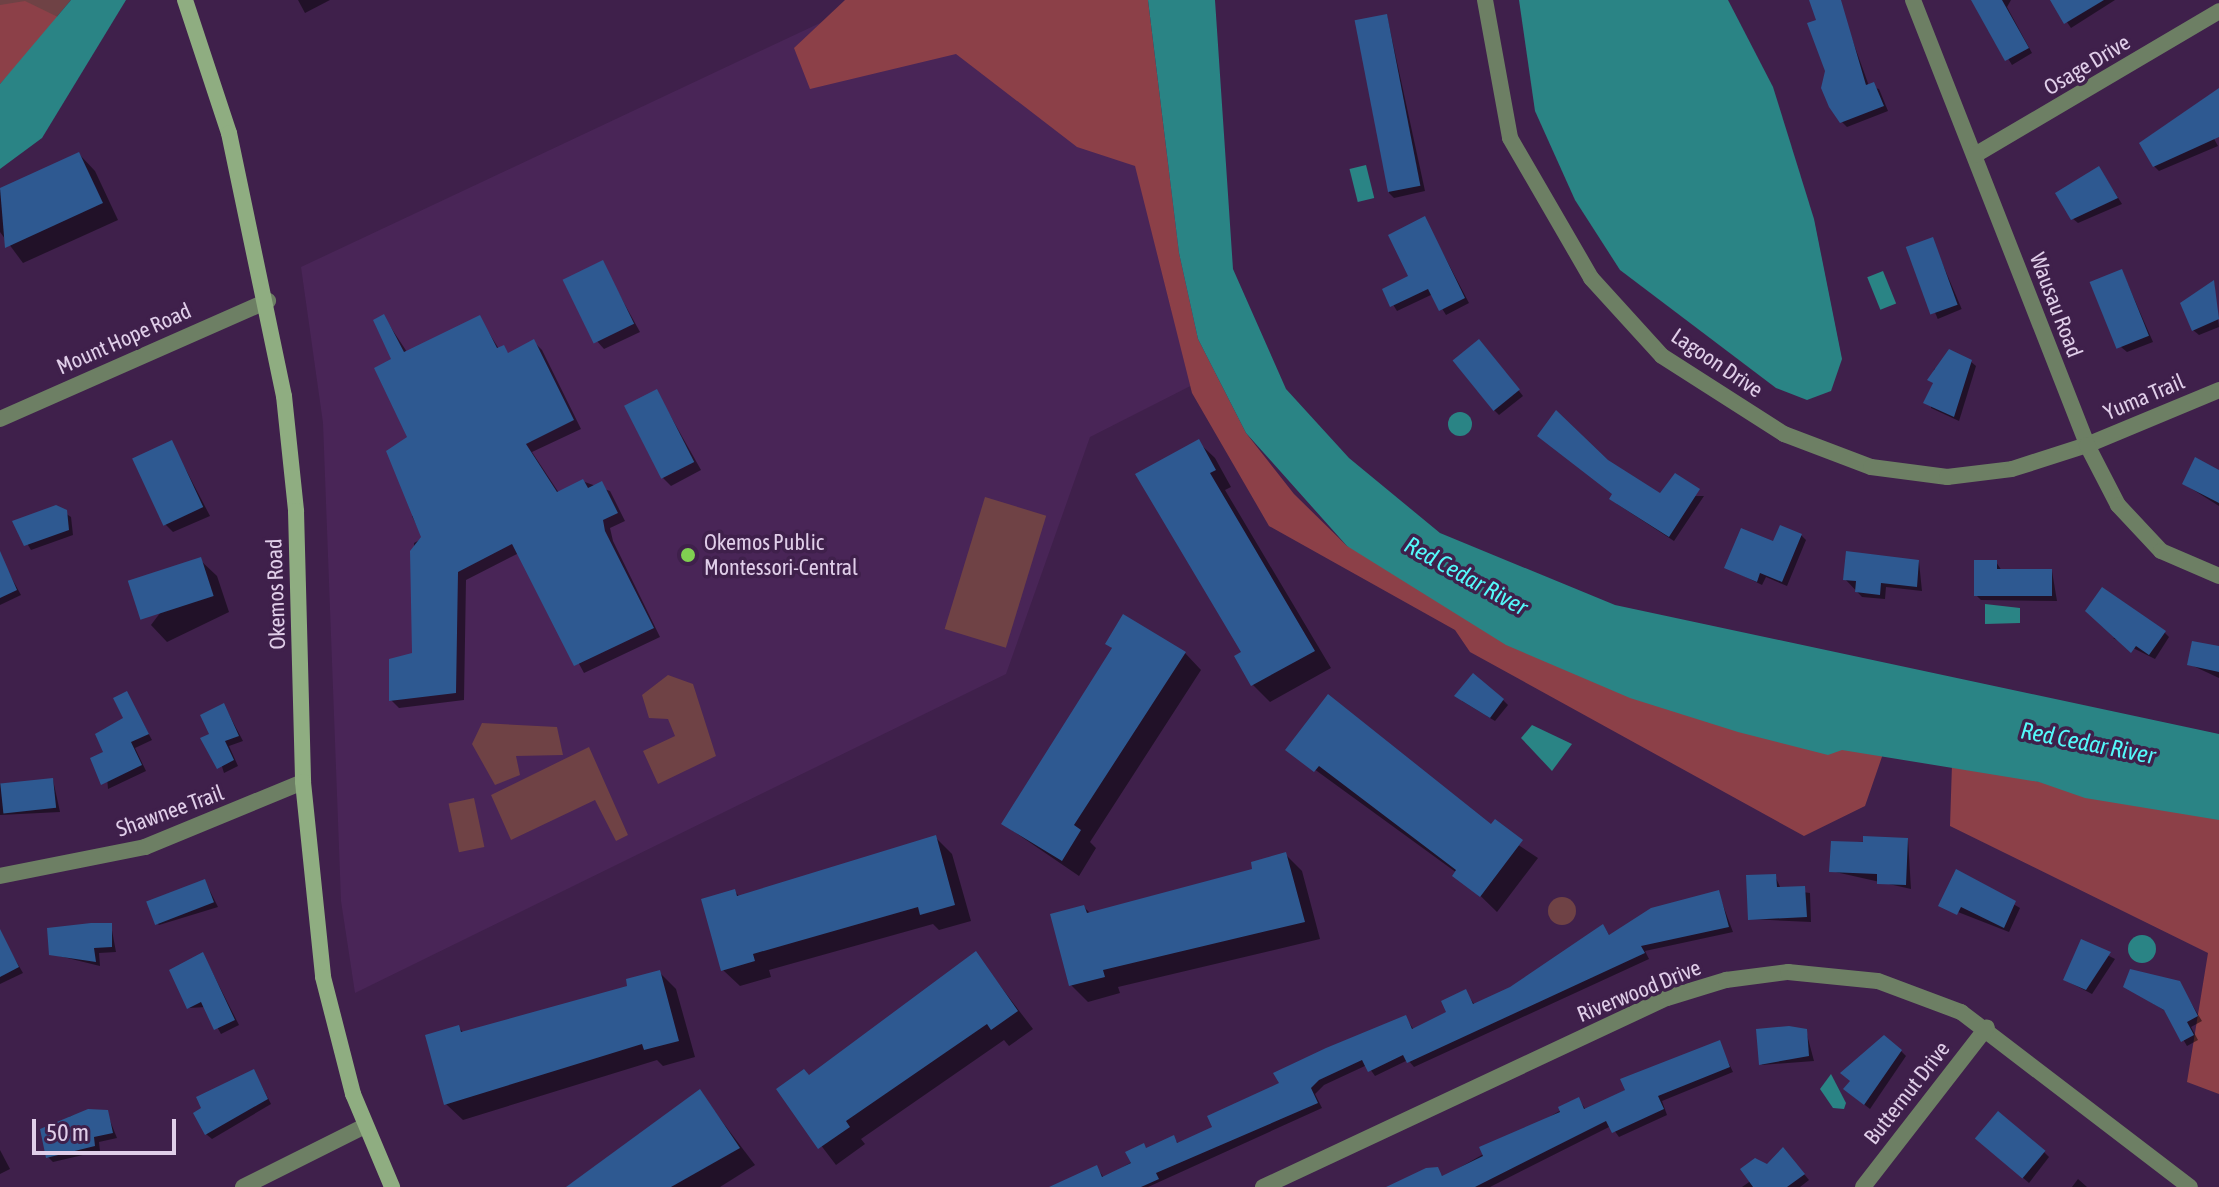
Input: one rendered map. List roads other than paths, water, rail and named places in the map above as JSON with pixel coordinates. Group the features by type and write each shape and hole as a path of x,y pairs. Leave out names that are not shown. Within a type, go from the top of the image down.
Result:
{"main road":[{"name":"Okemos Road","path":"185,0 229,133 268,301 296,511 303,782 323,977 365,1126 392,1187"}],"street":[{"name":"Lagoon Drive","path":"1485,0 1510,138 1591,278 1662,356 1784,434 1871,467 1947,477 2012,469 2087,445"},
{"name":"Wausau Road","path":"1913,0 2087,445 2135,527 2161,551 2219,576"},
{"name":"Osage Drive","path":"1975,155 2219,11"},
{"name":"Mount Hope Road","path":"0,419 268,301"},
{"name":"Yuma Trail","path":"2087,445 2219,390"},
{"name":"Shawnee Trail","path":"0,876 145,847 303,782"},
{"name":"Riverwood Drive","path":"1263,1187 1667,998 1726,980 1788,972 1863,978 1934,999 1987,1027 2190,1187"},
{"name":"Butternut Drive","path":"1863,1187 1987,1027"},
{"path":"243,1187 365,1126"}],"water":[{"path":"71,0 126,0 42,138 0,169 0,84"},
{"name":"Red Cedar River","path":"1148,0 1215,0 1233,269 1286,389 1349,458 1440,533 1615,605 2219,734 2219,820 2085,798 2039,782 1842,750 1828,755 1738,732 1630,698 1506,645 1347,546 1246,433 1198,339 1179,253"},
{"path":"1519,0 1728,0 1773,87 1814,219 1842,359 1831,391 1807,400 1776,388 1620,270 1575,200 1535,111"},
{"path":"1366,165 1374,198 1358,202 1350,169"},
{"path":"1883,271 1896,303 1880,310 1867,277"},
{"path":"1460,412 1469,415 1472,424 1469,433 1460,436 1451,433 1448,424 1451,415"},
{"path":"1985,604 2020,608 2020,623 1985,624"},
{"path":"1532,725 1572,744 1552,771 1521,738"},
{"path":"2142,935 2152,939 2156,949 2152,959 2142,963 2132,959 2128,949 2132,939"},
{"path":"1831,1074 1846,1103 1844,1109 1833,1108 1820,1089"}],"place":[{"name":"Okemos Public Montessori-Central","path":"688,555"}]}
